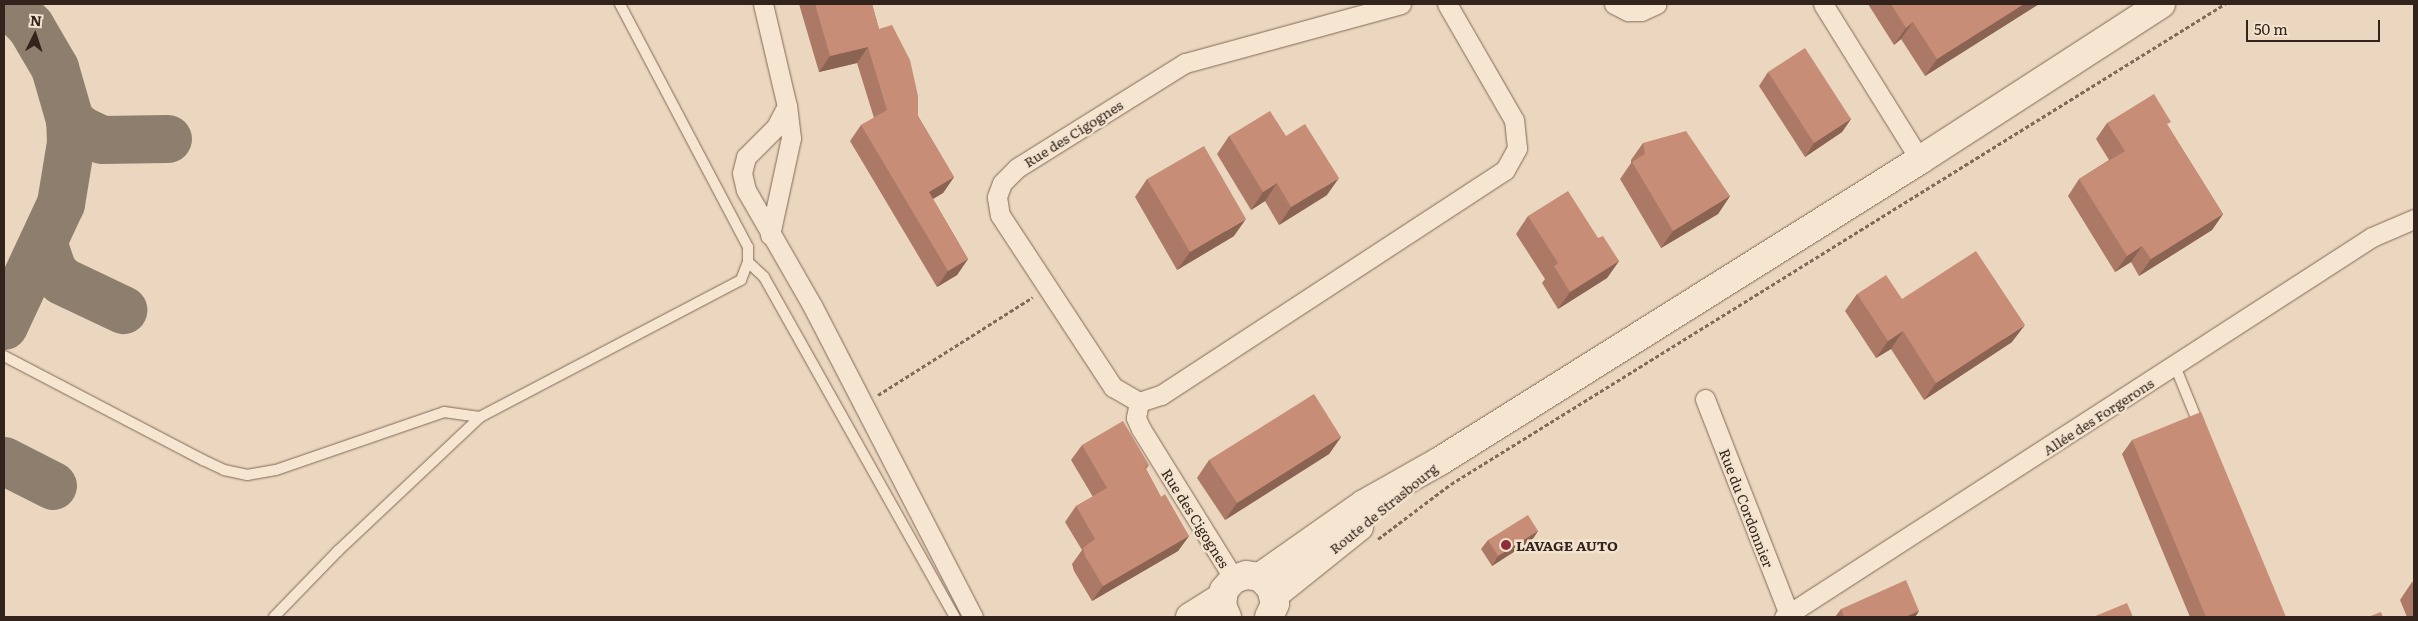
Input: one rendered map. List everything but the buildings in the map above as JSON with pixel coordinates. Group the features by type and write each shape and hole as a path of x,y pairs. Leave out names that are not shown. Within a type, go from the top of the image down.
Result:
{"main road":[{"name":"Route de Strasbourg","path":"1190,617 1248,597 1440,461 1920,160 2161,4"}],"street":[{"path":"763,4 788,106 791,138 770,235"},
{"name":"Rue des Cigognes","path":"1248,597 1141,429 1136,418 1139,402 1113,387 1000,215 997,197 1002,184 1017,168 1185,63 1401,4"},
{"path":"1139,402 1161,394 1206,367 1505,170 1517,148 1514,120 1448,4"},
{"path":"1614,4 1628,11 1641,11 1657,4"},
{"path":"1822,4 1920,160"},
{"path":"788,106 776,127 746,157 742,173 746,190 770,235 813,307 973,617"},
{"name":"Allée des Forgerons","path":"1788,616 2372,237 2414,218"},
{"name":"Rue du Cordonnier","path":"1705,399 1788,616"}],"lane":[{"path":"274,617 338,552 480,417 741,280 748,262 748,247 620,4"},
{"path":"748,262 764,277 955,617"},
{"path":"4,356 203,460 224,470 247,475 276,470 444,412 480,417"},
{"path":"2174,366 2204,438"}],"path":[{"path":"1375,542 1451,484 2224,4"},
{"path":"863,405 1048,287"}],"taxiway":[{"path":"4,326 61,204 71,143 70,120 55,68 31,27 9,4"},
{"path":"70,120 81,130 102,140 168,139"},
{"path":"44,245 53,271 62,281 123,310"},
{"path":"4,461 53,486"}],"place":[{"name":"LAVAGE AUTO","path":"1506,545"}]}
